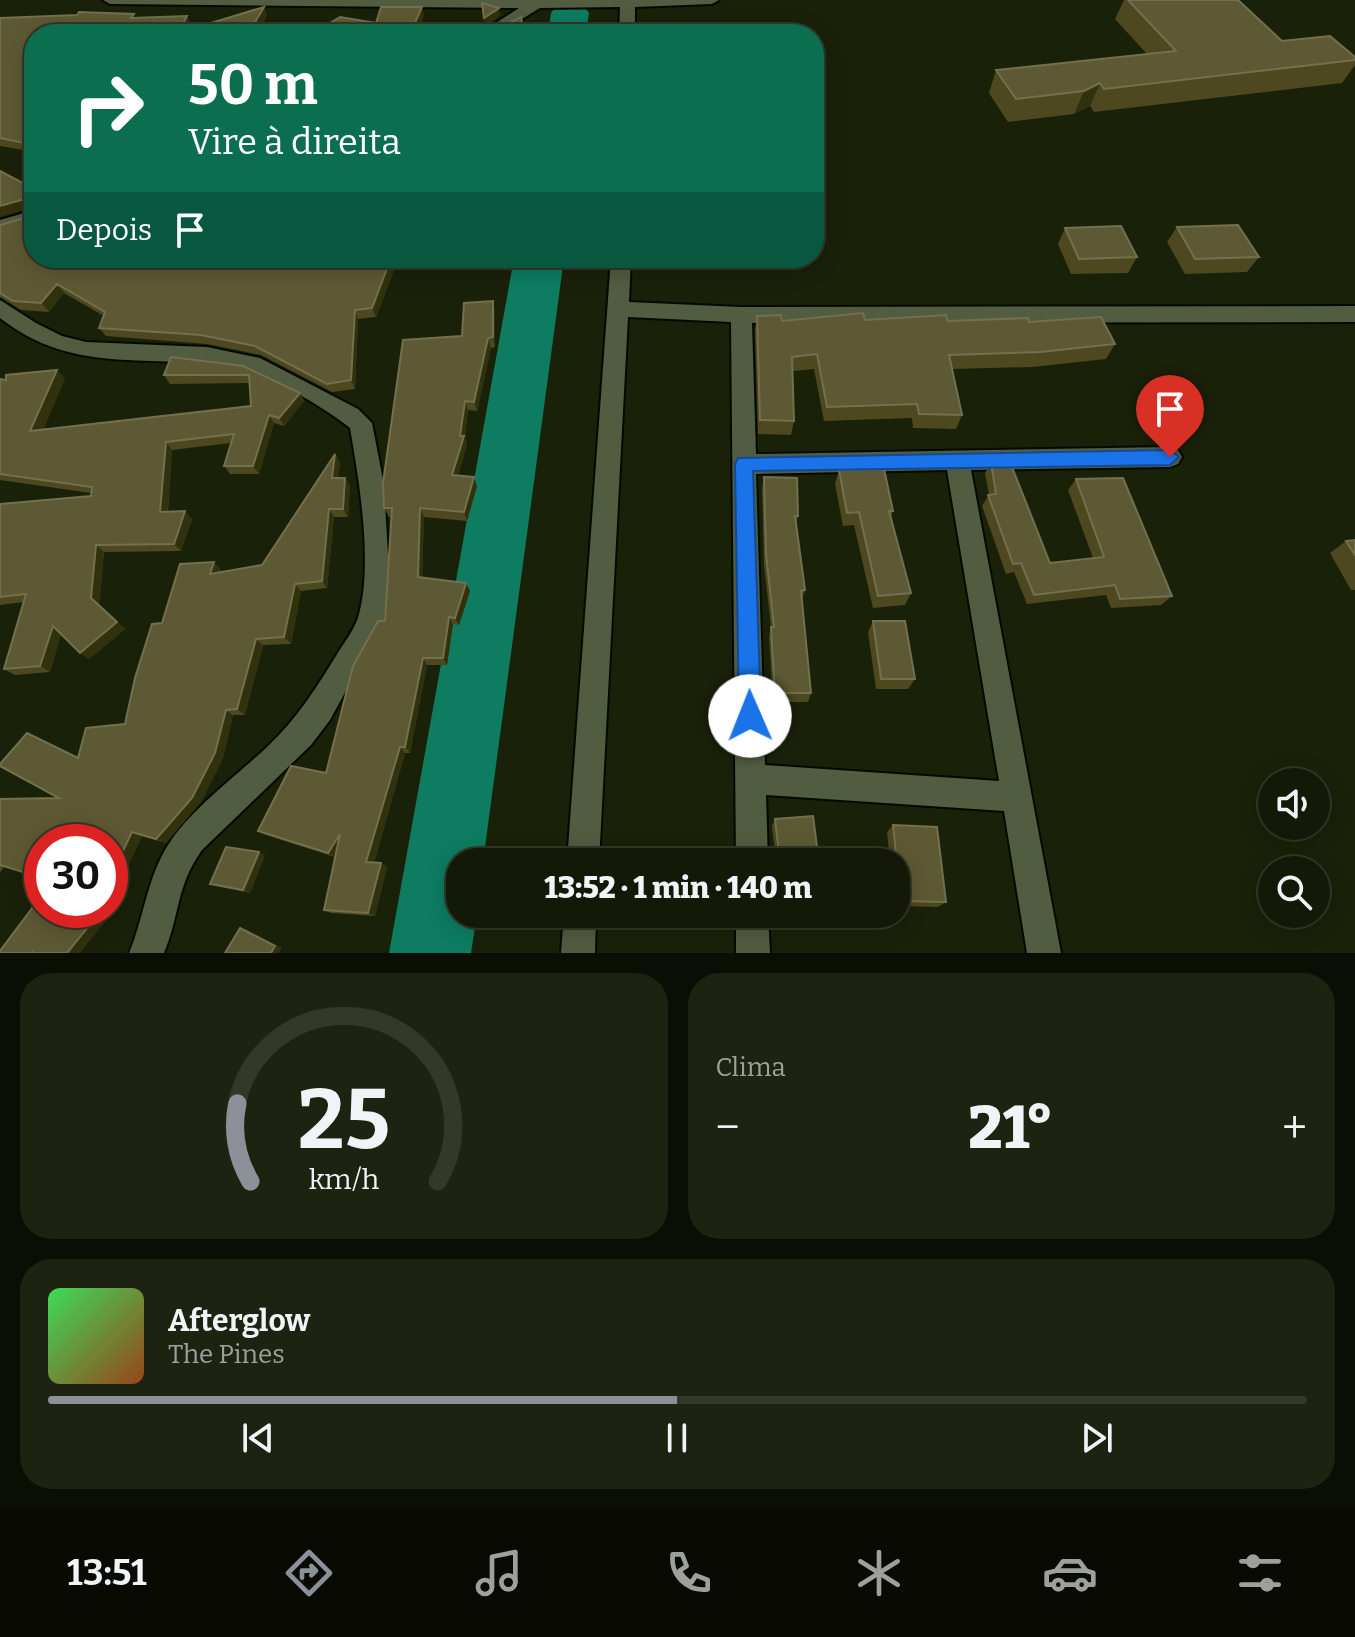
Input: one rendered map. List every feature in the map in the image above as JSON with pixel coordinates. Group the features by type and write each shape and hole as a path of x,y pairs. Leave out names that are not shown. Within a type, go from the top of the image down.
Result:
{"street":[{"path":"110,0 628,4 712,0"},
{"path":"503,24 538,3"},
{"path":"627,24 628,4"},
{"path":"0,227 24,219"},
{"path":"584,848 621,268"},
{"path":"0,307 22,328 71,348 107,353 216,357 248,362 350,415 361,423 365,434 372,485 377,590 371,621 320,710 301,735 191,839 179,855 167,880 157,926 146,953"},
{"path":"619,309 741,315 1355,314"},
{"path":"741,315 752,848"},
{"path":"744,464 1170,457"},
{"path":"957,460 1044,953"},
{"path":"752,779 1017,797"},
{"path":"578,953 579,928"},
{"path":"752,928 753,953"}],"building":[{"path":"1128,0 1238,0 1282,41 1330,36 1355,60 1104,89 1100,83 1084,91 1016,99 996,70 1176,51"},
{"path":"482,3 499,8 484,18"},
{"path":"264,7 254,24 208,24"},
{"path":"381,7 422,7 414,24 328,24 340,17 376,23"},
{"path":"79,12 134,14 131,18 187,16 183,24 24,24 24,143 0,138 0,18 77,15"},
{"path":"521,17 522,24 508,24"},
{"path":"0,171 24,183 24,199 0,206"},
{"path":"24,218 24,268 387,268 372,308 355,310 351,380 327,384 255,346 201,335 99,328 105,312 57,284 41,303 13,301 0,293 0,225"},
{"path":"1238,225 1259,257 1195,259 1177,227"},
{"path":"1121,226 1137,257 1079,259 1065,228"},
{"path":"493,301 493,337 488,338 474,402 465,401 460,436 464,436 452,475 474,477 464,512 420,508 418,577 466,583 455,618 449,617 443,658 423,658 405,747 400,747 366,862 381,863 368,913 324,910 340,834 328,853 258,831 291,766 326,773 353,666 378,621 385,621 392,508 384,508 383,483 403,340 462,336 464,303"},
{"path":"863,313 865,320 946,315 948,321 1028,318 1029,322 1101,317 1115,344 1040,352 949,355 962,415 919,414 917,404 827,407 817,354 792,357 794,421 760,420 757,316 781,315 782,321"},
{"path":"171,357 243,366 300,393 279,418 269,415 253,466 224,466 234,434 166,442 160,512 185,511 174,544 96,545 91,598 117,622 80,653 53,626 40,666 4,669 26,594 0,597 0,504 91,496 92,487 0,474 0,379 6,380 6,375 57,370 30,431 251,406 249,375 164,375"},
{"path":"335,454 332,478 345,478 343,509 329,509 322,581 295,584 284,637 256,639 237,709 226,710 215,753 192,798 156,839 132,832 128,840 128,824 24,824 24,872 0,865 0,799 59,798 0,766 27,733 78,758 86,728 125,724 152,624 162,623 180,564 214,562 210,574 262,565"},
{"path":"991,462 1010,462 1050,563 1104,557 1076,479 1123,478 1172,596 1120,599 1115,585 1034,595 1021,563 1013,564 988,495 996,494"},
{"path":"884,469 893,511 889,511 911,593 878,596 859,512 847,513 839,470"},
{"path":"764,477 797,478 798,516 795,516 805,590 801,591 811,693 775,693"},
{"path":"1355,540 1355,555 1346,541"},
{"path":"873,621 905,621 915,679 881,679"},
{"path":"813,816 817,848 778,848 775,819"},
{"path":"893,825 937,827 946,902 910,901 910,848 895,848"},
{"path":"226,847 259,852 243,890 210,884"},
{"path":"24,919 24,928 87,928 67,953 0,951"},
{"path":"240,928 275,946 271,953 225,953"}],"waterway":[{"path":"568,24 570,13"},
{"path":"430,953 537,268"}],"route":[{"path":"750,716 744,464 1170,457"}]}
